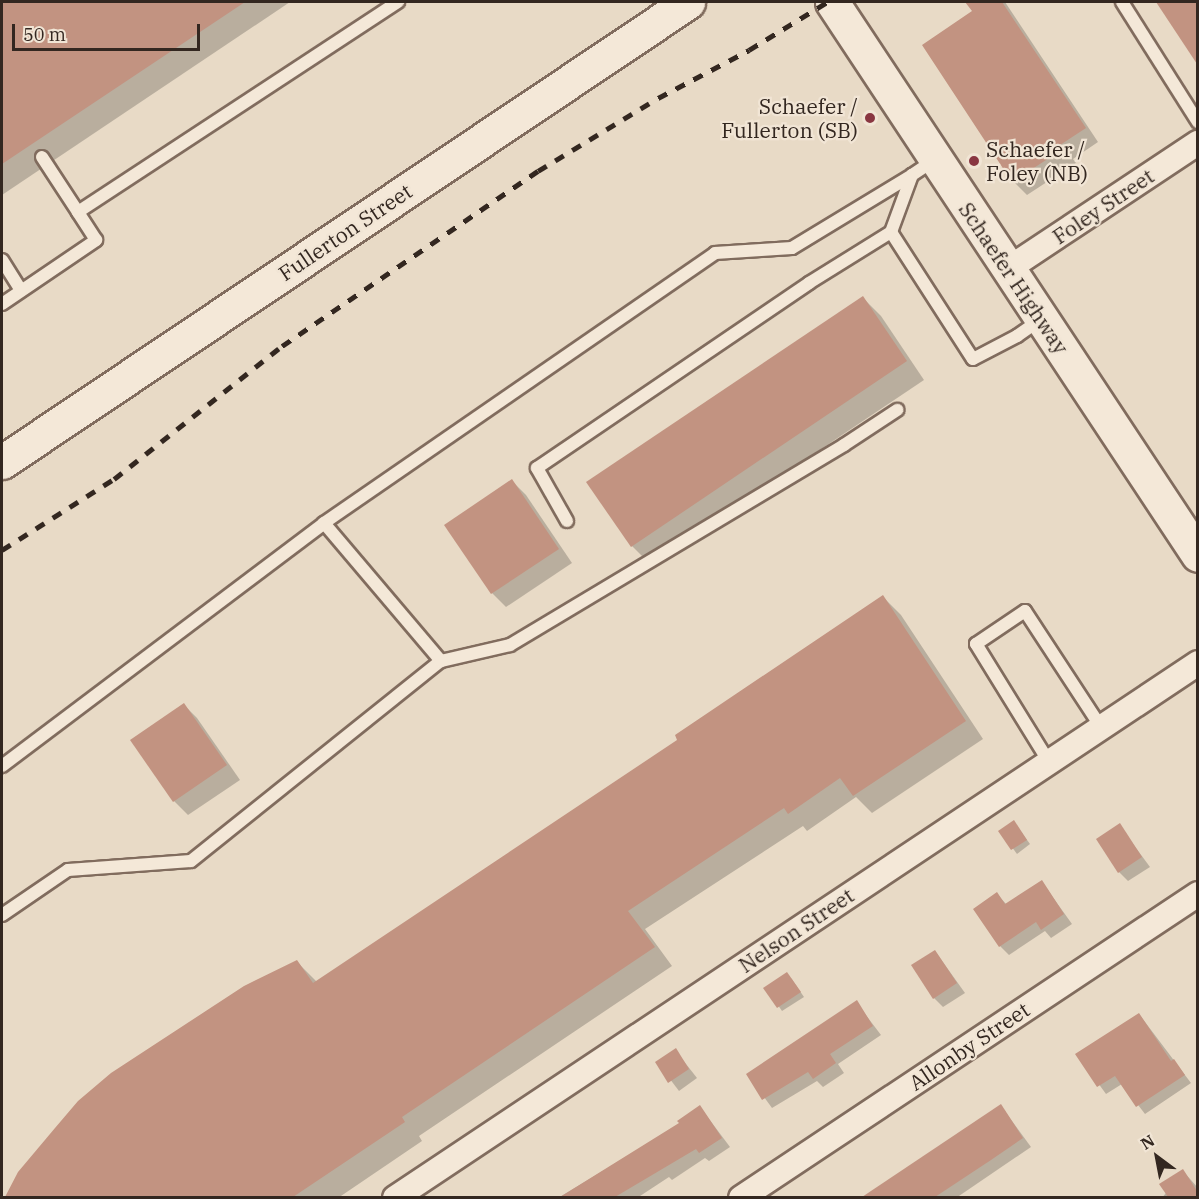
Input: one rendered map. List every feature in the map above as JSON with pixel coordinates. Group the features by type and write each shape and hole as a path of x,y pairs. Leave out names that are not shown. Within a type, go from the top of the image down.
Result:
{"street":[{"name":"Fullerton Street","path":"2,461 688,2"},
{"name":"Schaefer Highway","path":"832,2 923,167 1008,269 1197,555"},
{"name":"Foley Street","path":"1008,269 1197,143"},
{"name":"Nelson Street","path":"395,1197 1197,663"},
{"name":"Allonby Street","path":"741,1197 1197,894"}],"lane":[{"path":"78,212 398,2"},
{"path":"1122,2 1197,122"},
{"path":"2,304 96,240 42,157"},
{"path":"567,521 537,468 809,283 891,232 923,167"},
{"path":"2,766 324,523 715,253 792,248 923,167"},
{"path":"891,232 973,358 1017,336 1041,319"},
{"path":"2,260 21,291"},
{"path":"2,915 68,870 191,861 441,661 510,645 844,445 897,410"},
{"path":"324,523 441,661"},
{"path":"1049,762 976,644 1025,611 1101,727"}],"building":[{"path":"2,2 245,2 2,164"},
{"path":"965,2 1002,2 1086,128 1060,145 1063,149 1012,182 922,45 972,11"},
{"path":"1156,2 1197,2 1197,64"},
{"path":"863,296 907,361 631,547 586,482"},
{"path":"512,479 559,549 491,594 444,525"},
{"path":"883,595 966,721 853,796 840,778 788,814 784,808 628,911 655,947 402,1117 405,1122 293,1197 5,1197 18,1172 78,1101 111,1073 244,986 297,960 313,983 677,740 675,735"},
{"path":"184,703 227,765 173,802 130,740"},
{"path":"1014,820 1027,840 1011,850 998,831"},
{"path":"1120,823 1142,857 1118,873 1096,839"},
{"path":"1042,880 1064,914 1041,930 1036,922 999,947 973,909 997,892 1005,904"},
{"path":"935,950 957,983 933,999 911,965"},
{"path":"787,972 801,992 777,1008 763,988"},
{"path":"857,1000 873,1026 830,1054 836,1063 813,1079 808,1072 762,1100 746,1074"},
{"path":"1139,1013 1171,1061 1174,1059 1185,1075 1136,1107 1115,1076 1097,1087 1075,1054"},
{"path":"676,1048 689,1069 668,1083 655,1062"},
{"path":"1001,1104 1023,1138 991,1160 935,1197 862,1197"},
{"path":"700,1105 722,1138 699,1153 696,1149 615,1197 560,1197 679,1123 677,1121"},
{"path":"1183,1169 1197,1191 1197,1197 1168,1197 1159,1184"}],"railway":[{"path":"2,550 114,479 282,346 538,171 658,98 749,50 827,2"}],"place":[{"name":"Schaefer / Fullerton (SB)","path":"870,118"},
{"name":"Schaefer / Foley (NB)","path":"974,161"}]}
